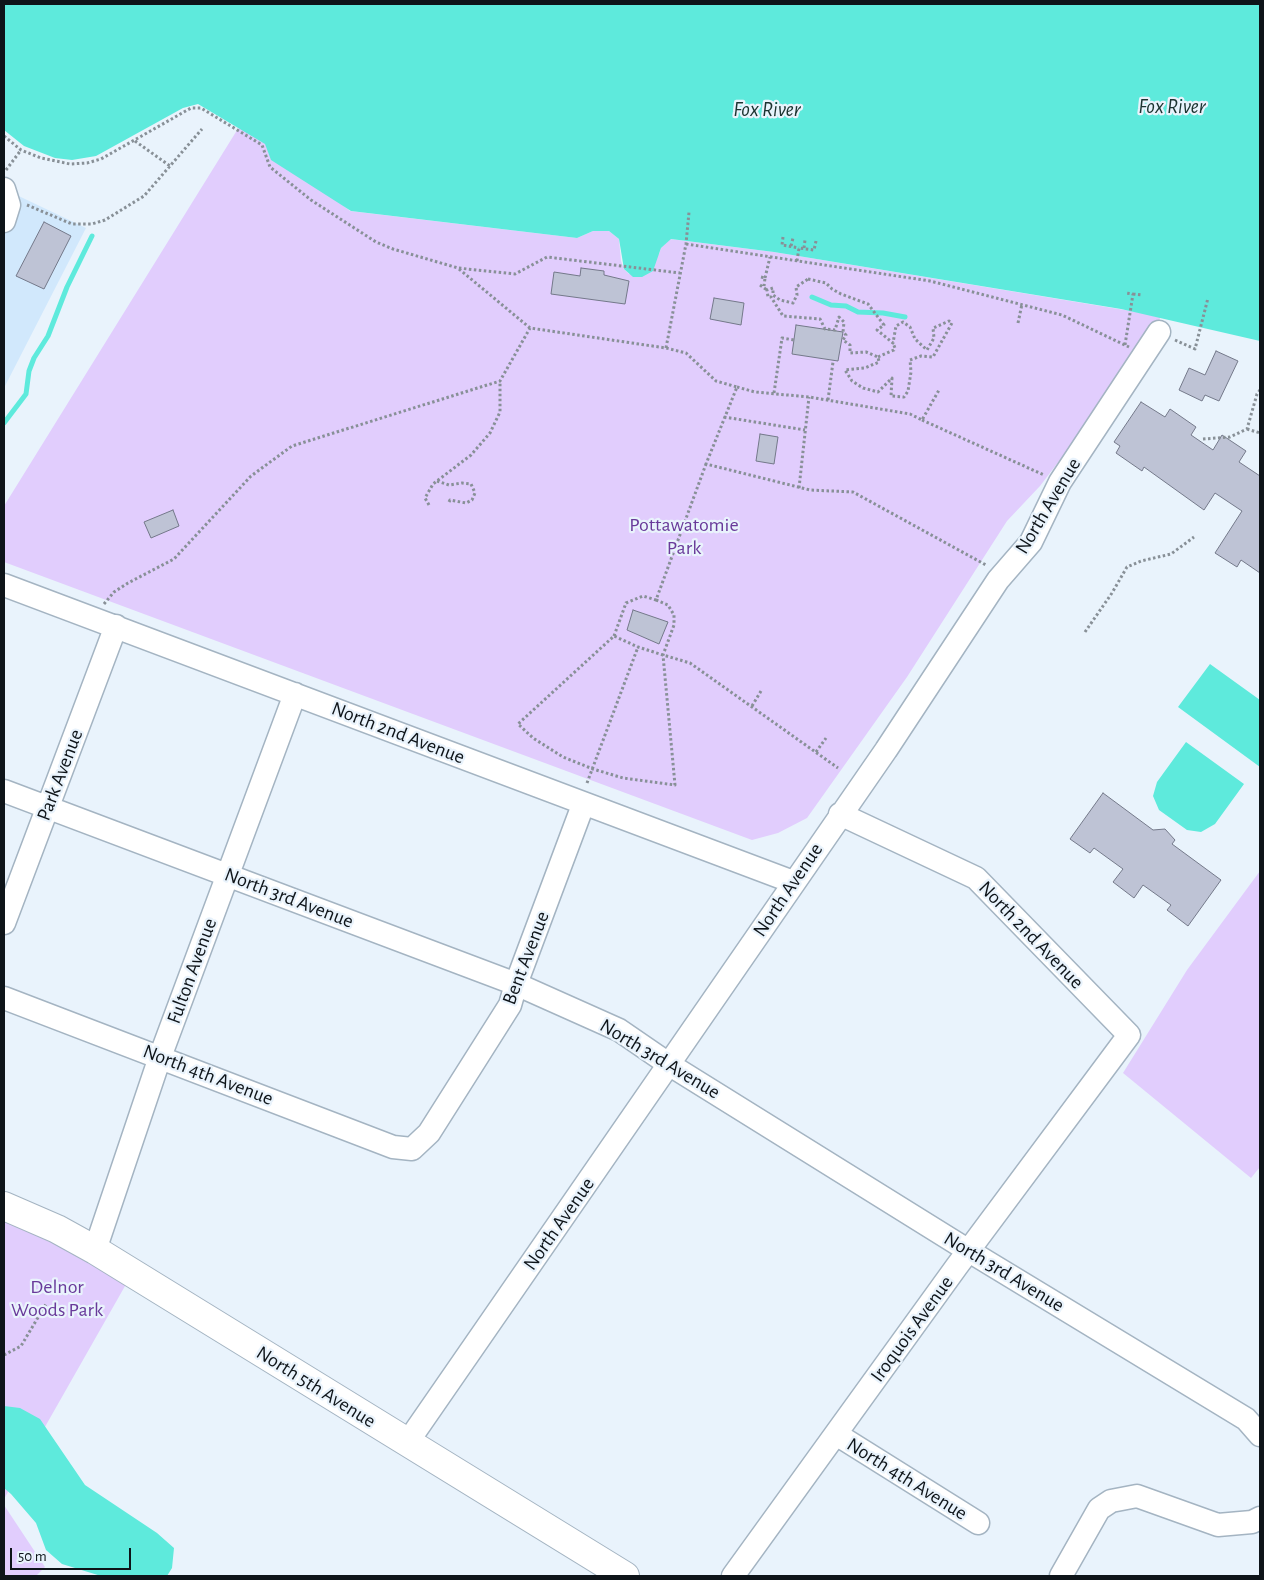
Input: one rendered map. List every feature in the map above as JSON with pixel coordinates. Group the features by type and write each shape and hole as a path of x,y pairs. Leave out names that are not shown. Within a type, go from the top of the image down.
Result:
{"main road":[{"name":"North 5th Avenue","path":"4,1206 49,1225 94,1250 625,1576"}],"street":[{"name":"North Avenue","path":"407,1443 670,1065 793,882 890,743 998,580 1031,542 1060,482 1159,332"},
{"name":"North 2nd Avenue","path":"8,586 295,694 585,794 793,882"},
{"name":"Park Avenue","path":"4,923 47,808 107,623"},
{"name":"Fulton Avenue","path":"94,1250 160,1057 295,694"},
{"name":"North 3rd Avenue","path":"4,791 516,984 619,1030 670,1065 969,1251 1246,1419 1260,1435"},
{"name":"Bent Avenue","path":"412,1149 429,1133 510,1005 585,794"},
{"name":"North 2nd Avenue","path":"840,814 976,878 1129,1035"},
{"name":"North 4th Avenue","path":"4,998 393,1147 412,1149"},
{"name":"Iroquois Avenue","path":"733,1576 969,1251 1129,1035"},
{"name":"North 4th Avenue","path":"836,1434 978,1523"},
{"path":"1061,1576 1100,1509 1111,1501 1137,1496 1218,1525 1252,1522 1260,1518"}],"path":[{"path":"4,136 21,150 41,158 70,164 101,159 186,110 201,108 262,145 270,167 311,200 369,238 393,250 458,268 515,274 547,257 680,273"},
{"path":"6,205 29,205 72,224 92,224 128,208 144,196 202,129"},
{"path":"135,141 170,166"},
{"path":"4,172 21,150"},
{"path":"666,348 686,244 690,212"},
{"path":"783,237 782,245 814,250 816,241"},
{"path":"792,246 793,238"},
{"path":"804,248 805,240"},
{"path":"686,244 930,281 1062,314 1145,354"},
{"path":"797,261 799,248"},
{"path":"770,257 762,285 767,290 768,297 771,297 783,316 820,319 825,330 835,330 839,317 844,322 844,332 846,335 844,340 850,345 850,353 866,352 878,357 894,350 893,343 896,326 903,322 910,328 915,339 927,350 934,338 933,328 949,321 952,323 933,357 921,356 910,360 912,372 908,390 904,396 891,396 892,378 878,392 863,388 852,381 845,370 865,368 879,362 878,357"},
{"path":"458,268 530,328 666,348 686,353 716,381 755,392 809,397 910,414 1060,482"},
{"path":"767,290 773,288 773,295 780,300 793,303 797,295 796,287 808,279 826,283 832,290 868,304 884,325 877,330 893,343"},
{"path":"1126,293 1142,295"},
{"path":"1125,345 1133,294"},
{"path":"1159,332 1195,349 1208,298"},
{"path":"1018,323 1022,304"},
{"path":"429,505 425,498 436,481 471,455 490,433 500,412 500,381 530,328"},
{"path":"774,393 782,338 794,340"},
{"path":"828,400 833,362"},
{"path":"107,623 105,602 114,592 174,559 250,476 292,446 500,381"},
{"path":"656,600 706,464 737,387"},
{"path":"922,420 939,390"},
{"path":"1247,429 1257,394 1260,390"},
{"path":"799,488 809,397"},
{"path":"724,417 805,430"},
{"path":"1203,440 1230,437 1247,429 1260,433"},
{"path":"706,464 799,488 853,492 986,565"},
{"path":"436,481 449,485 471,484 475,493 472,500 466,503 450,500 448,504"},
{"path":"1085,632 1112,593 1127,567 1141,561 1171,554 1194,537"},
{"path":"643,596 668,605 674,615 674,625 663,655 675,785 623,778 593,769 563,757 533,738 518,724 614,636 626,603 643,596"},
{"path":"614,636 638,647 690,663 838,768"},
{"path":"585,794 638,647"},
{"path":"752,706 761,691"},
{"path":"816,752 826,738"},
{"path":"4,1355 21,1346 46,1304"}],"shaded area":[{"path":"4,189 86,228 4,388"}],"green space":[{"name":"Pottawatomie Park","path":"239,127 266,144 350,211 577,238 593,231 609,231 619,239 621,261 624,269 629,274 659,254 661,248 670,239 774,252 1161,316 1149,343 1040,486 1007,521 907,677 807,818 778,833 752,840 4,562 4,506"},
{"path":"1260,871 1260,1167 1251,1178 1123,1073 1187,970"},
{"name":"Delnor Woods Park","path":"4,1212 129,1279 4,1499"},
{"path":"4,1505 45,1567 36,1576 4,1576"}],"water":[{"name":"Fox River","path":"4,4 1260,4 1260,341 1121,309 774,252 671,239 661,248 653,271 642,277 633,277 624,269 619,239 609,231 593,231 577,238 351,211 271,160 265,144 198,104 183,108 96,156 72,160 55,158 24,146 4,130"},
{"path":"1210,664 1260,700 1260,767 1178,707"},
{"path":"1186,742 1244,784 1215,824 1201,832 1187,830 1159,810 1153,796 1157,782"},
{"path":"4,1406 20,1408 40,1419 85,1485 157,1533 174,1548 172,1568 167,1576 101,1576 62,1564 46,1550 36,1523 4,1488"}],"building":[{"path":"44,222 71,236 44,289 16,276"},
{"path":"581,268 604,271 604,275 629,281 625,304 551,294 554,272 580,276"},
{"path":"714,298 744,303 741,325 710,319"},
{"path":"796,325 843,332 838,361 792,354"},
{"path":"1216,351 1238,361 1219,401 1205,395 1202,401 1179,390 1189,368 1205,375"},
{"path":"1141,402 1165,417 1170,409 1196,427 1191,435 1213,450 1222,435 1246,451 1239,462 1260,476 1260,573 1241,560 1237,567 1215,553 1242,511 1215,493 1204,510 1144,467 1142,471 1116,453 1120,446 1114,442"},
{"path":"760,434 778,437 774,464 756,461"},
{"path":"173,510 179,526 151,538 144,522"},
{"path":"633,610 668,622 659,644 627,630"},
{"path":"1103,793 1153,830 1165,829 1175,840 1172,844 1221,880 1188,926 1167,910 1171,905 1143,885 1134,898 1113,882 1123,869 1094,848 1090,853 1070,839"}],"waterway":[{"path":"4,423 26,394 29,371 34,358 48,336 67,287 92,236"},
{"path":"812,297 831,305 846,306 858,312 883,313 905,317"}]}
